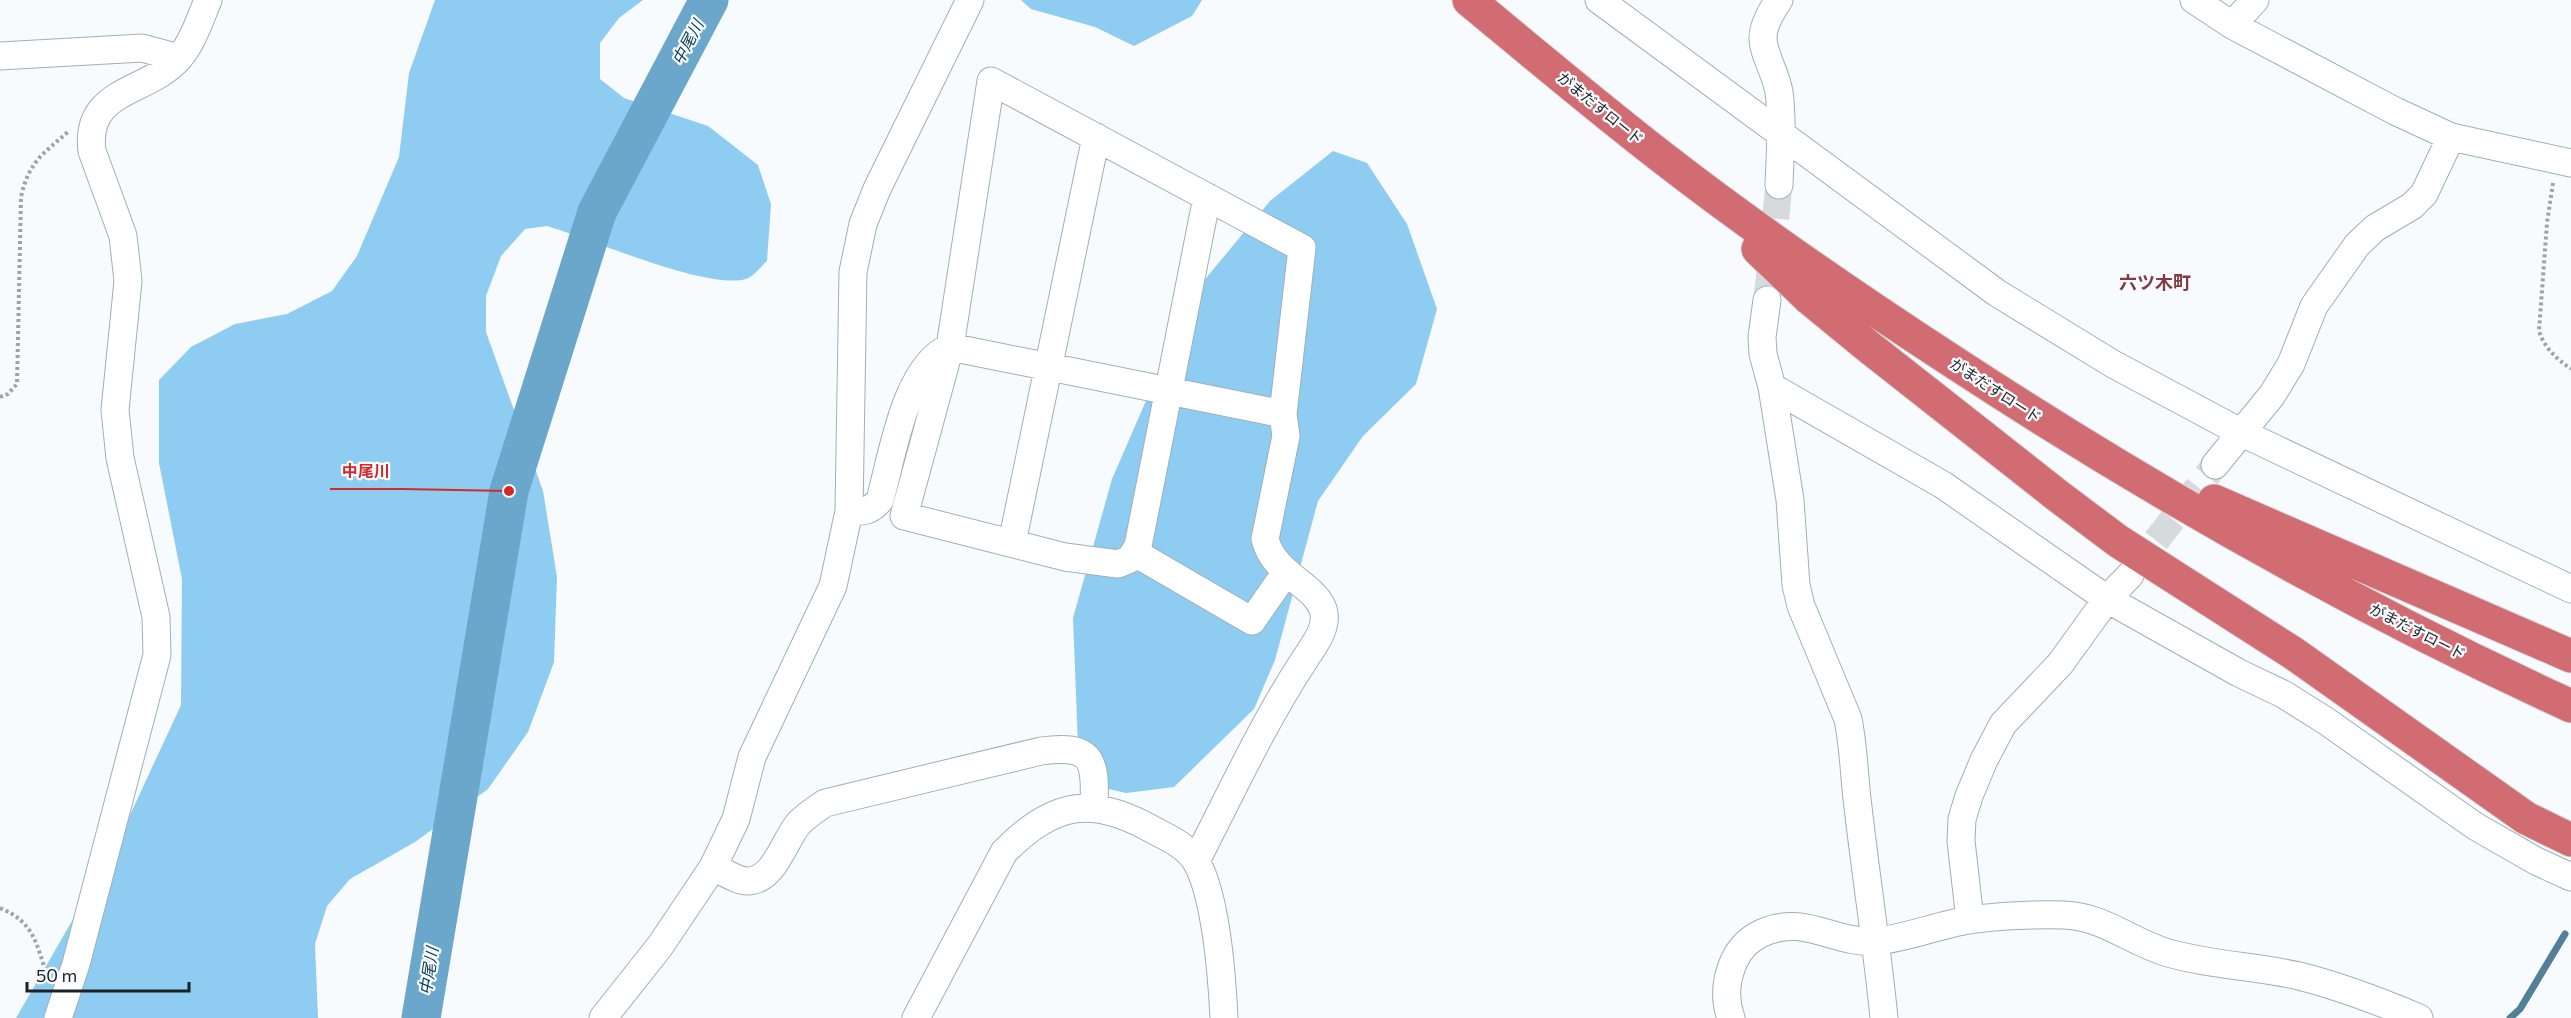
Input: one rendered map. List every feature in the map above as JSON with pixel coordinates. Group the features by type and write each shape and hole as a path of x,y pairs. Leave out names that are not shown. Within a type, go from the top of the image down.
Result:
{"highway":[{"name":"がまだすロード","path":"1468,0 1664,159 1872,309 2047,423 2269,554 2426,636 2571,706"},
{"path":"1664,159 1809,298 2058,496 2118,541 2293,653 2526,818 2571,840"},
{"path":"2047,423 2233,510 2571,656"}],"street":[{"path":"60,1011 76,964 157,655 156,617 120,458 115,410 128,281 123,236 92,151 90,137 95,118 106,104 160,73 179,58 194,35 208,0"},
{"path":"603,1018 660,946 712,867 736,819 752,757 832,586 849,511 853,272 863,225 877,189 970,0"},
{"path":"1599,0 1997,293 2113,364 2240,432 2571,589"},
{"path":"1779,0 1764,28 1763,40 1765,51 1774,69 1779,91 1781,132 1779,185"},
{"path":"2194,0 2232,25 2395,111 2451,137 2564,162"},
{"path":"2232,25 2256,0"},
{"path":"0,56 142,48 179,58"},
{"path":"1196,861 1276,702 1319,637 1324,622 1323,609 1317,599 1286,572 1268,550 1265,540 1286,436 1283,414 1302,248 991,81 950,347 904,516 1065,557 1118,564 1125,562 1135,553 1207,197"},
{"path":"1012,543 1096,137"},
{"path":"2215,465 2272,395 2291,364 2314,306 2357,245 2375,228 2412,206 2424,194 2451,137"},
{"path":"1767,300 1762,337 1763,354 1772,387 1790,500 1796,585 1801,606 1848,719 1877,941 1884,1018"},
{"path":"849,511 870,510 880,500 906,406 918,379 932,358 950,347 1283,414"},
{"path":"1772,387 1943,485 2107,599 2240,673 2283,694 2326,721 2475,826 2536,861 2571,877"},
{"path":"1135,553 1252,621 1286,572"},
{"path":"1970,920 1961,841 1962,819 1980,769 2003,723 2060,664 2107,599 2130,575"},
{"path":"712,867 744,881 754,880 764,875 773,866 799,824 825,803 841,797 1041,751 1062,748 1075,750 1090,761 1095,771 1094,806"},
{"path":"916,1018 1004,852 1020,836 1057,813 1094,806 1120,813 1143,824 1180,845 1196,861 1207,885 1224,1018"},
{"path":"1731,1018 1727,988 1730,970 1739,950 1755,936 1773,928 1794,924 1856,940 1877,941 1970,920 2064,915 2094,919 2165,952 2301,977 2390,1006 2419,1018"}],"path":[{"path":"0,397 9,394 17,384 21,197 26,179 36,161 77,124 95,118"},
{"path":"2564,162 2547,224 2538,331 2543,345 2553,356 2571,369"},
{"path":"0,908 16,914 33,934 60,1011"}],"shaded area":[{"path":"435,0 643,0 619,18 600,43 600,79 624,98 708,126 758,165 771,204 767,261 755,274 746,279 728,280 704,277 648,262 547,226 525,229 501,256 486,296 486,332 543,491 557,577 554,662 528,732 488,789 415,842 350,879 327,906 315,944 318,1018 16,1018 117,843 181,705 182,579 159,463 159,380 191,347 235,324 287,314 332,291 357,256 399,157 409,73"},
{"path":"1021,0 1202,0 1192,16 1134,46 1095,27 1031,9"},
{"path":"1333,151 1367,163 1407,224 1437,309 1416,384 1363,436 1318,501 1275,660 1254,709 1174,787 1126,793 1095,786 1078,746 1073,618 1112,479 1192,295 1270,201"}],"waterway":[{"name":"中尾川","path":"421,1018 509,491 597,212 709,0"},
{"path":"2510,1018 2520,1009 2565,934"}],"tunnel":[{"path":"1767,300 1779,185"},
{"path":"2131,573 2215,465"}],"place":[{"name":"中尾川","path":"509,491"}],"district":[{"name":"六ツ木町","path":"2155,282"}]}
